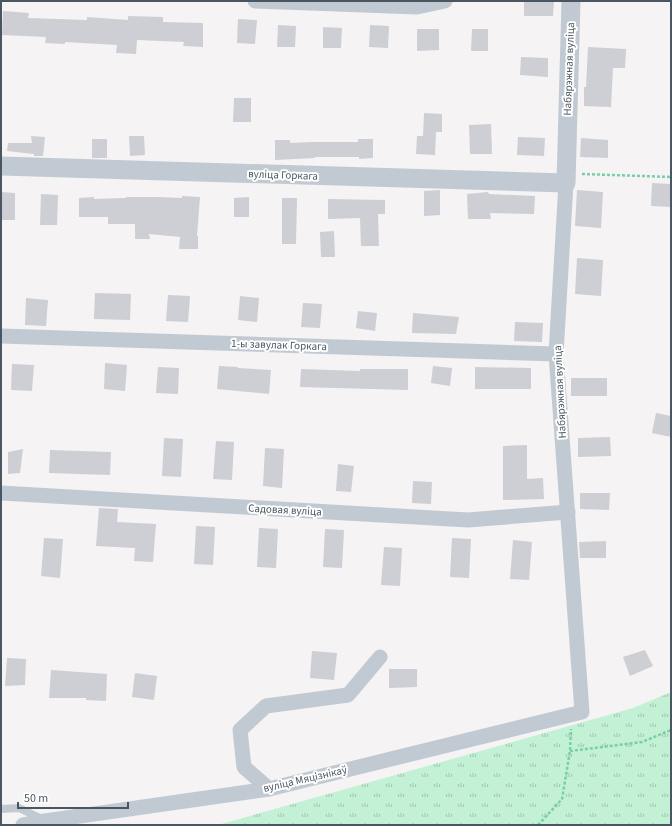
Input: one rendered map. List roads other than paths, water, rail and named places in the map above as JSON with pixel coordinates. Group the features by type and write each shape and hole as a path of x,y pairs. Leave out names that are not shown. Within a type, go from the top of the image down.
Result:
{"street":[{"path":"255,1 417,7 445,1"},
{"name":"Набярэжная вуліца","path":"571,1 566,178 556,354 568,512 577,713"},
{"name":"вуліца Горкага","path":"1,166 566,178"},
{"name":"1-ы завулак Горкага","path":"1,336 556,354"},
{"name":"Садовая вуліца","path":"1,493 468,520 568,512"},
{"path":"269,788 244,767 240,730 266,706 348,695 380,657"},
{"name":"вуліца Мяцізнікаў","path":"22,825 269,788 577,713"}],"lane":[{"path":"1,809 19,808 45,821"}]}
